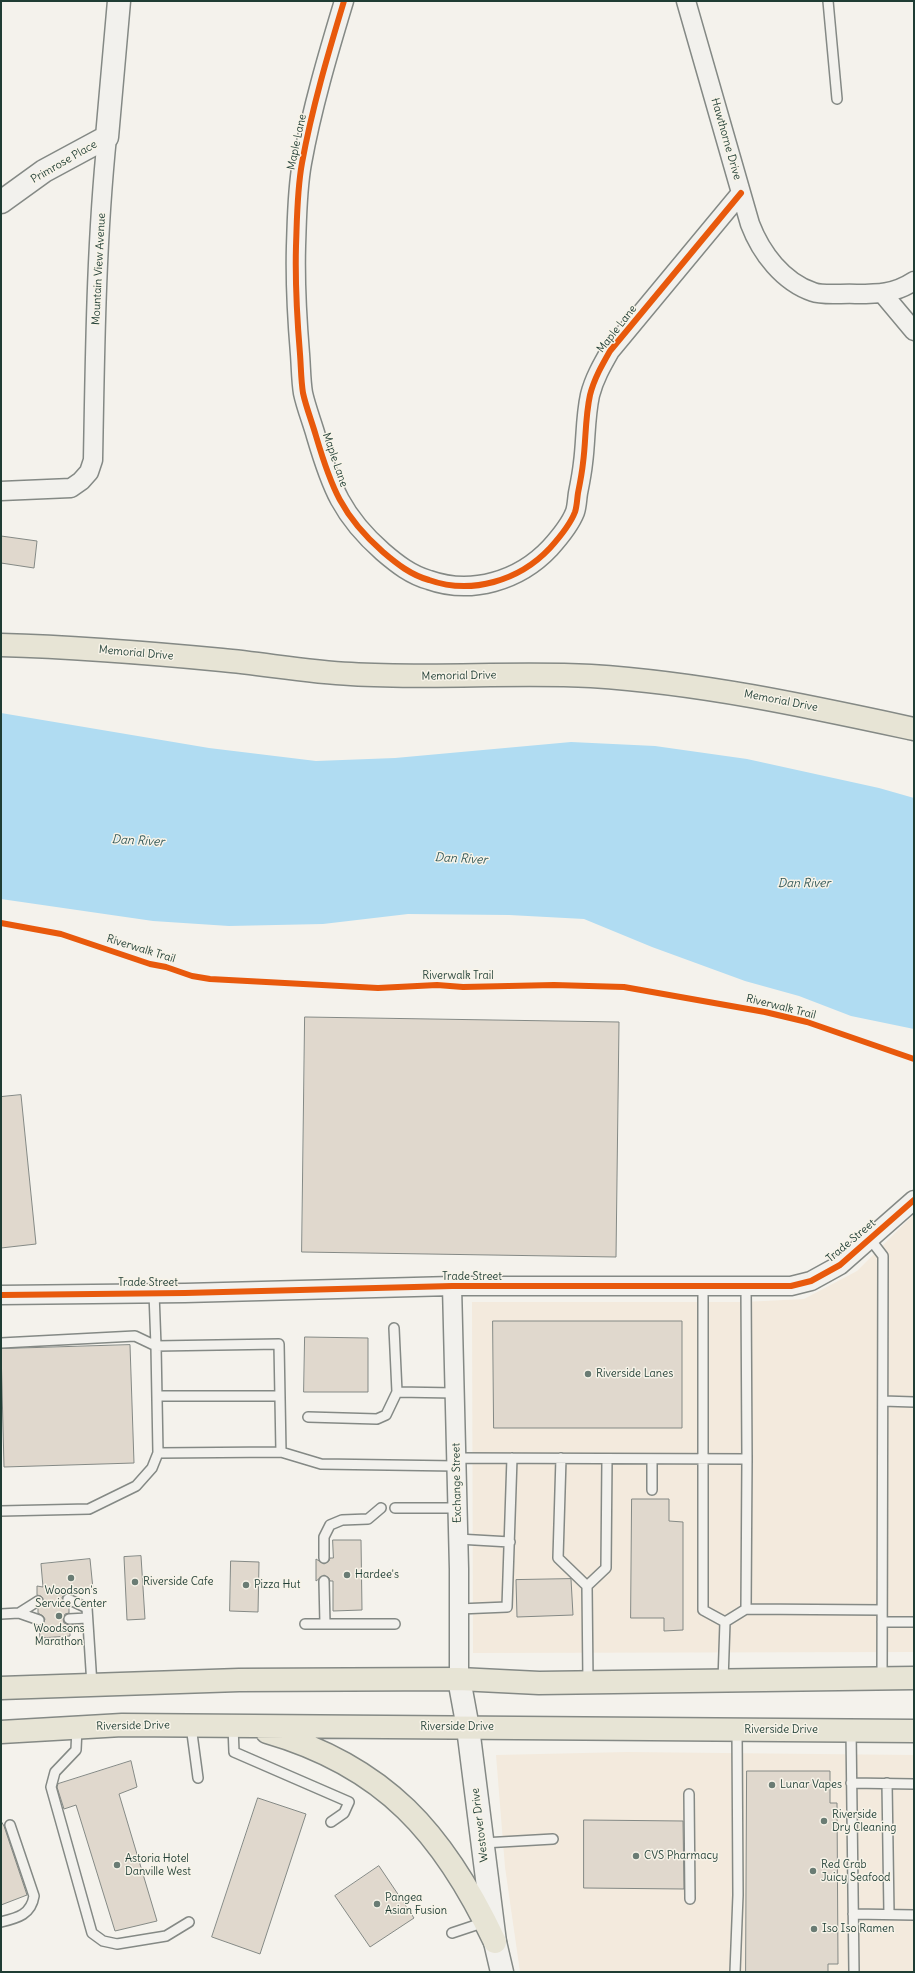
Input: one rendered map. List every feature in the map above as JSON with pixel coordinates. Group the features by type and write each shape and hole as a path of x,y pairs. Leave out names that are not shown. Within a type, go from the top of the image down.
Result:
{"main road":[{"name":"Mountain View Avenue","path":"107,137 119,1"},
{"name":"Primrose Place","path":"1,202 44,171 107,137"},
{"name":"Memorial Drive","path":"1,645 51,646 222,660 348,674 407,677 588,676 650,681 726,690 914,729"},
{"path":"1,1688 239,1680 459,1679 539,1683 914,1678"},
{"name":"Westover Drive","path":"459,1679 468,1728 495,1942 502,1972"},
{"name":"Riverside Drive","path":"1,1732 122,1725 468,1728 595,1727 737,1730 914,1731"},
{"path":"240,1726 282,1737 319,1751 354,1770 387,1791 405,1807 433,1837 457,1870 478,1905 495,1942"}],"street":[{"name":"Maple Lane","path":"344,1 318,90 302,164 297,216 296,310 303,392 328,476 338,499 352,521 365,537 408,572 428,580 444,584 470,586 491,584 512,576 532,564 549,550 564,532 575,512 584,463 586,416 590,393 598,371 610,351 742,193"},
{"name":"Hawthorne Drive","path":"686,1 750,224 765,254 779,270 791,280 814,292 884,294 913,284"},
{"name":"Mountain View Avenue","path":"1,491 71,488 81,482 89,472 93,460 97,296 103,178 107,137"},
{"path":"884,294 914,331"},
{"name":"Trade Street","path":"1,1295 452,1286 791,1286 811,1281 840,1265 914,1200"},
{"name":"Exchange Street","path":"452,1286 458,1508 459,1679"}],"lane":[{"path":"828,1 837,99"},
{"path":"870,1239 882,1256 882,1679"},
{"path":"703,1286 703,1610 725,1622"},
{"path":"746,1286 746,1609"},
{"path":"1,1511 89,1508 136,1486 152,1468 158,1453 154,1293"},
{"path":"308,1417 377,1419 386,1415 397,1392 394,1328"},
{"path":"1,1343 135,1336 156,1346 279,1344 281,1452"},
{"path":"397,1392 455,1393"},
{"path":"157,1396 280,1396"},
{"path":"882,1401 914,1402"},
{"path":"158,1453 281,1452 321,1464 456,1462 512,1458 747,1459"},
{"path":"459,1609 507,1607 512,1458"},
{"path":"561,1458 558,1558 587,1586 588,1682"},
{"path":"587,1586 606,1568 607,1459"},
{"path":"652,1459 652,1490"},
{"path":"324,1558 324,1537 330,1525 342,1520 368,1520 380,1508"},
{"path":"395,1508 458,1508"},
{"path":"458,1539 510,1542"},
{"path":"324,1581 325,1624"},
{"path":"68,1599 87,1608 92,1685"},
{"path":"19,1613 38,1601"},
{"path":"725,1622 746,1609 882,1610"},
{"path":"1,1614 19,1613 39,1620"},
{"path":"70,1619 87,1618"},
{"path":"724,1681 725,1622"},
{"path":"882,1622 914,1622"},
{"path":"305,1624 395,1624"},
{"path":"191,1726 198,1778"},
{"path":"240,1726 234,1752 349,1802 344,1814 331,1822"},
{"path":"77,1728 76,1750 55,1772 51,1787 92,1933 103,1941 117,1944 166,1936 189,1922"},
{"path":"735,1972 738,1896 737,1730"},
{"path":"851,1730 854,1972"},
{"path":"851,1783 914,1784"},
{"path":"888,1783 889,1914"},
{"path":"689,1794 690,1899"},
{"path":"1,1922 19,1918 27,1912 33,1905 34,1896 10,1826"},
{"path":"482,1843 553,1839"},
{"path":"853,1914 914,1914"},
{"path":"452,1932 485,1922"}],"shaded area":[{"path":"914,1214 914,1652 473,1653 472,1302 744,1302 804,1299 857,1271"},
{"path":"627,1752 914,1755 914,1972 520,1972 505,1867 496,1755"}],"water":[{"name":"Dan River","path":"1,713 209,748 316,761 395,758 571,742 655,746 747,759 879,788 914,798 914,1029 851,1016 799,996 745,981 652,947 584,919 509,915 408,914 323,924 229,926 153,921 1,899"}],"building":[{"path":"1,536 37,541 34,568 1,563"},
{"path":"305,1017 619,1022 616,1257 302,1252"},
{"path":"21,1095 36,1244 1,1248 1,1097"},
{"name":"Riverside Lanes","path":"493,1321 682,1321 682,1428 494,1428"},
{"path":"305,1337 368,1338 368,1392 304,1392"},
{"path":"130,1345 134,1463 4,1467 1,1349"},
{"path":"632,1499 669,1499 669,1521 683,1522 683,1630 664,1631 664,1618 631,1618"},
{"path":"333,1540 361,1540 362,1610 333,1611 333,1581 330,1581 329,1578 324,1575 316,1581 316,1559 324,1564 329,1561 330,1558 333,1558"},
{"path":"141,1556 145,1619 127,1620 124,1557"},
{"path":"90,1559 93,1589 68,1592 62,1597 63,1602 69,1606 69,1613 65,1614 63,1619 64,1623 70,1625 70,1636 40,1638 39,1626 43,1624 45,1619 38,1613 38,1608 44,1601 41,1596 37,1595 37,1586 43,1587 41,1564"},
{"path":"231,1561 259,1562 258,1612 230,1611"},
{"path":"571,1579 573,1615 517,1617 516,1580"},
{"name":"Astoria Hotel Danville West","path":"131,1761 137,1787 119,1794 157,1921 115,1931 76,1805 64,1809 57,1787 58,1784"},
{"path":"747,1771 830,1771 830,1803 837,1803 838,1964 828,1964 828,1972 746,1972"},
{"path":"258,1798 306,1814 260,1954 212,1937"},
{"name":"CVS Pharmacy","path":"584,1820 683,1821 684,1889 584,1888"},
{"path":"1,1821 27,1895 1,1905"},
{"path":"379,1866 414,1918 370,1947 335,1896"}],"cycle path":[{"path":"344,1 315,102 299,184 296,273 302,388 327,471 340,500 357,526 369,539 399,565 416,575 445,584 461,586 494,582 509,577 524,569 538,559 557,540 570,522 576,510 583,467 588,404 601,367 610,351 741,193"},
{"name":"Riverwalk Trail","path":"1,923 61,934 150,964 166,967 192,976 210,979 378,988 437,985 463,987 554,985 624,987 765,1012 807,1022 914,1059"},
{"path":"1,1295 185,1293 452,1286 791,1286 811,1281 840,1265 914,1200"}],"place":[{"name":"Riverside Lanes","path":"588,1374"},
{"name":"Hardee's","path":"347,1575"},
{"name":"Woodson's Service Center","path":"71,1578"},
{"name":"Riverside Cafe","path":"135,1582"},
{"name":"Pizza Hut","path":"246,1585"},
{"name":"Woodsons Marathon","path":"59,1616"},
{"name":"Lunar Vapes","path":"772,1785"},
{"name":"Riverside Dry Cleaning","path":"824,1821"},
{"name":"CVS Pharmacy","path":"636,1856"},
{"name":"Astoria Hotel Danville West","path":"117,1865"},
{"name":"Red Crab Juicy Seafood","path":"813,1871"},
{"name":"Pangea Asian Fusion","path":"377,1904"},
{"name":"Iso Iso Ramen","path":"814,1929"}]}
